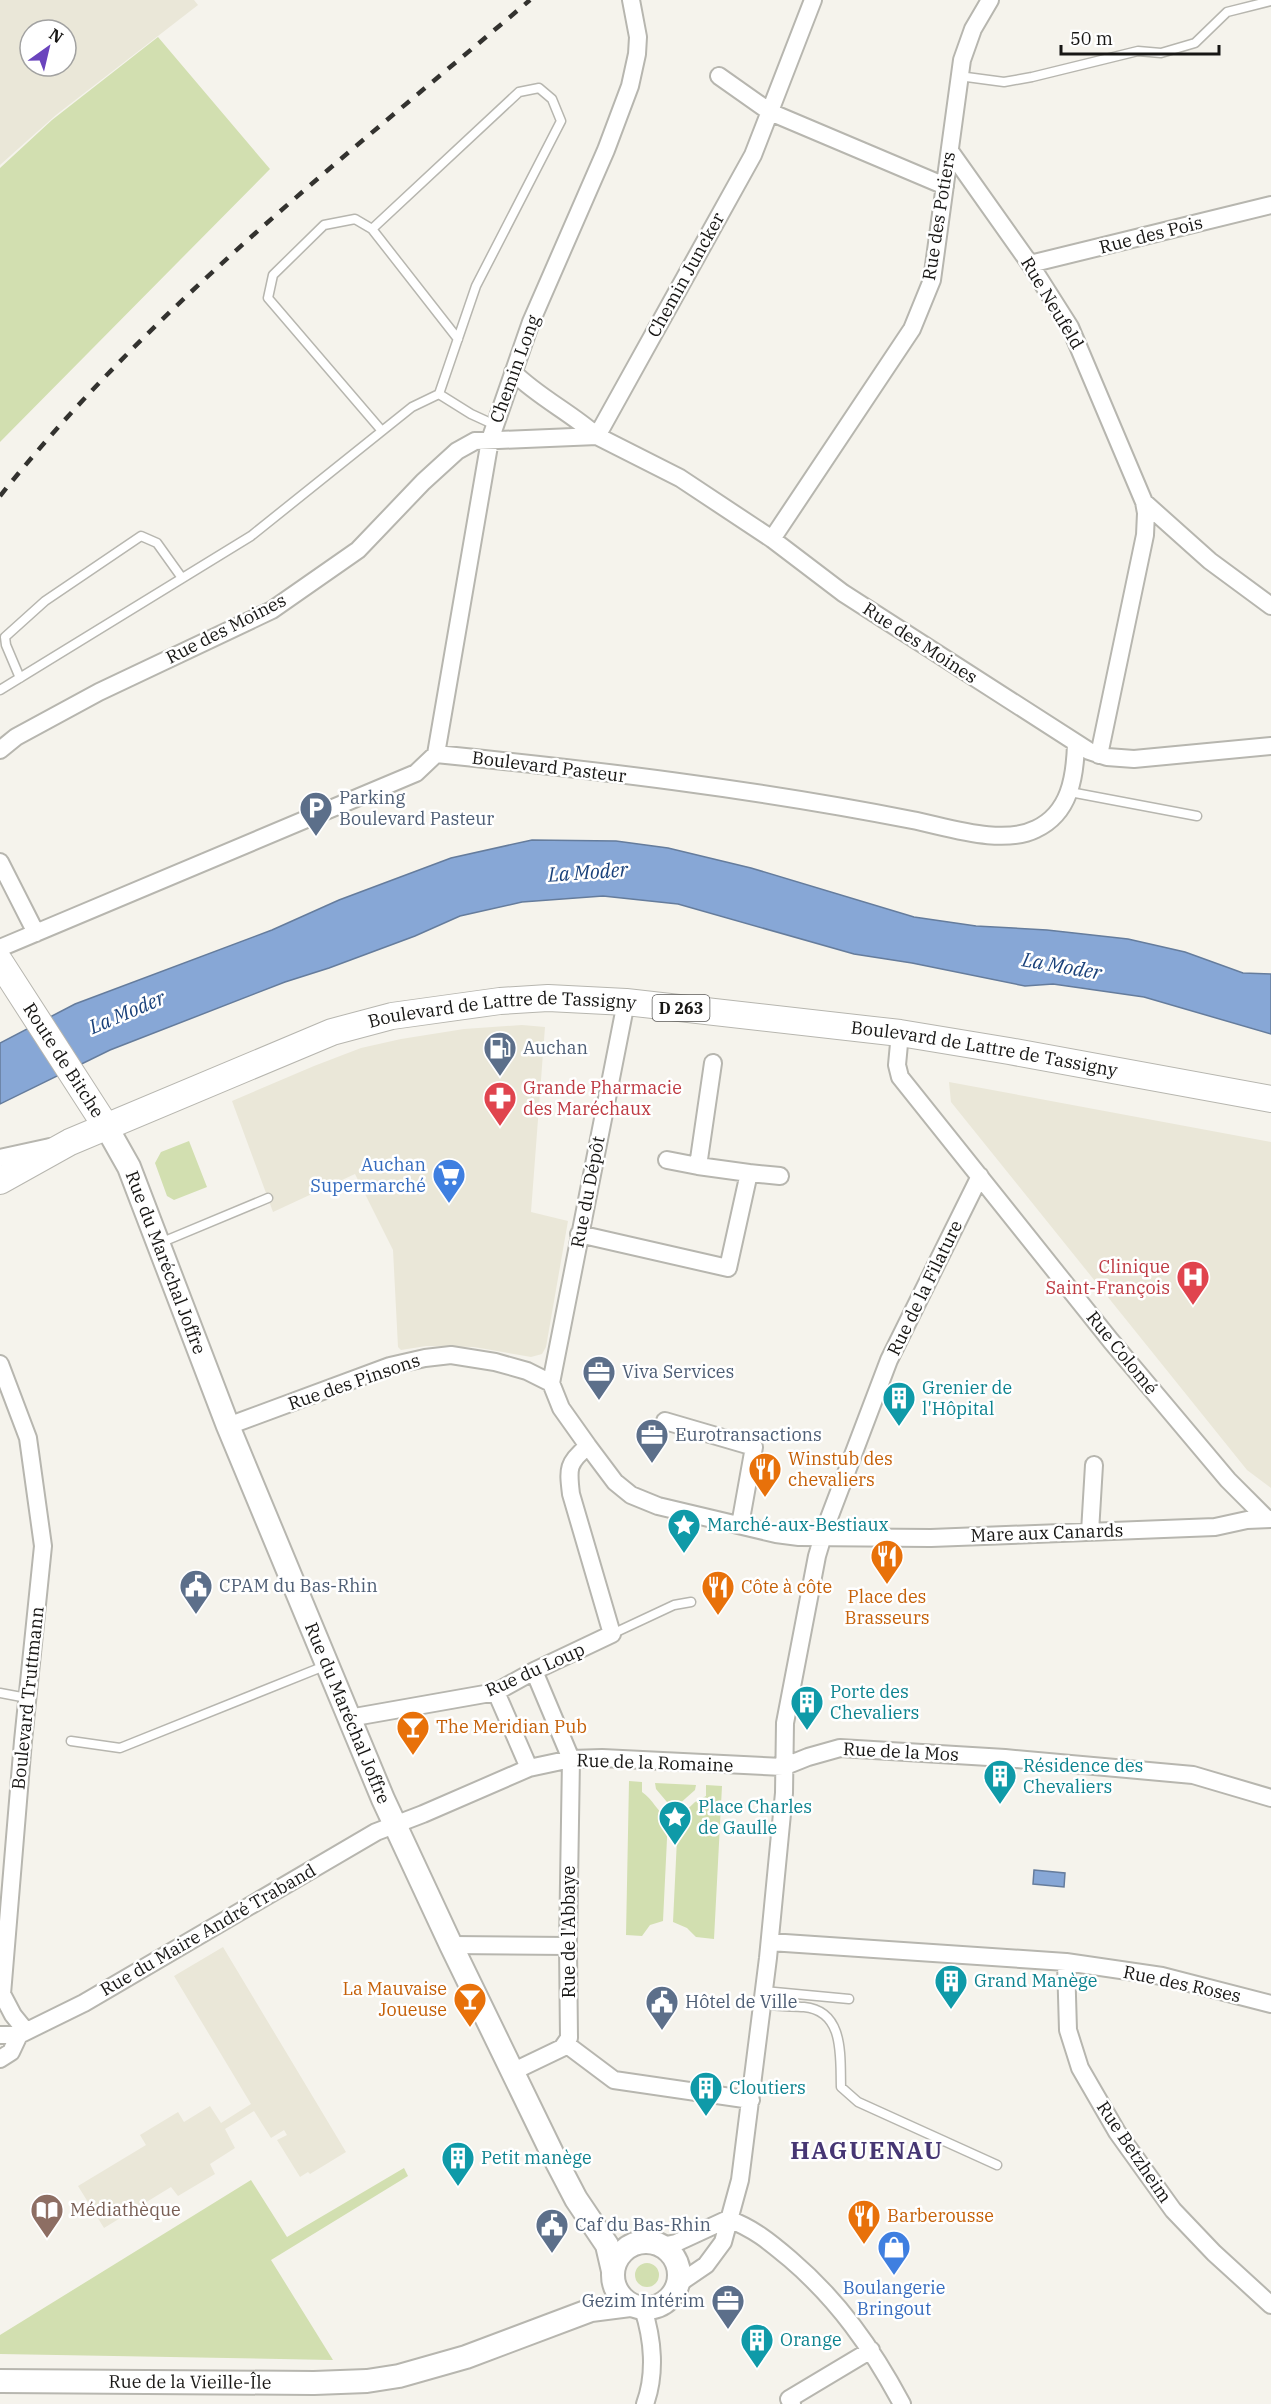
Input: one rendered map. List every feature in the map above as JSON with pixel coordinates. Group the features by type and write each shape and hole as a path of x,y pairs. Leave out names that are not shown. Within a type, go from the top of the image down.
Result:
{"main road":[{"name":"Route de Bitche","path":"0,962 107,1128"},
{"name":"Boulevard de Lattre de Tassigny","path":"0,1181 66,1144 332,1032 392,1016 500,1001 548,998 626,1002 900,1033 1271,1099"}],"street":[{"name":"Chemin Long","path":"436,754 493,432 531,322 606,150 630,86 638,37 631,0"},
{"name":"Chemin Juncker","path":"597,436 753,154 813,0"},
{"name":"Rue des Potiers","path":"772,539 912,329 932,280 959,76 970,36 990,0"},
{"path":"719,76 770,112 945,186"},
{"name":"Rue Neufeld","path":"950,151 1030,264 1070,327 1080,346 1144,502 1145,535 1099,755"},
{"name":"Rue des Pois","path":"1030,264 1271,205"},
{"name":"Rue des Moines","path":"513,372 547,400 576,417 597,436 680,478 772,539 843,593 1076,744 1099,755 1134,759 1271,746"},
{"name":"Rue des Moines","path":"0,750 16,737 99,692 272,610 358,550 423,482 457,452 475,441 493,432 597,436"},
{"name":"Rue Neufeld","path":"1144,502 1210,561 1271,606"},
{"name":"Boulevard Pasteur","path":"436,754 576,769 831,804 1000,837 1025,833 1045,824 1059,809 1070,792 1076,744"},
{"path":"0,948 416,773 436,754"},
{"path":"0,862 36,933"},
{"name":"Rue du Dépôt","path":"551,1383 626,1002"},
{"name":"Rue Colomé","path":"900,1033 897,1071 900,1077 1118,1349 1227,1480 1268,1519"},
{"path":"699,1166 713,1063"},
{"name":"Rue du Maréchal Joffre","path":"107,1128 128,1164 228,1426 349,1718 451,1945 512,2072 529,2117 558,2174 606,2245 613,2273"},
{"path":"0,1158 66,1144"},
{"path":"668,1160 780,1176"},
{"path":"579,1234 728,1268 749,1173"},
{"name":"Rue de la Filature","path":"678,2284 712,2260 725,2238 728,2219 740,2180 770,1942 784,1793 785,1723 815,1561 889,1360 980,1176"},
{"name":"Rue des Pinsons","path":"228,1426 390,1366 425,1358 451,1355 495,1362 527,1371 551,1383"},
{"name":"Boulevard Truttmann","path":"0,1364 28,1438 43,1546 27,1698 2,1994 22,2033"},
{"name":"Mare aux Canards","path":"551,1383 561,1408 618,1486 635,1497 658,1506 787,1536 931,1538 1215,1527 1268,1519"},
{"path":"665,1421 754,1447 740,1525"},
{"path":"588,1446 571,1462 571,1494 612,1634"},
{"path":"1090,1532 1094,1465"},
{"name":"Rue du Loup","path":"349,1718 496,1692 612,1634"},
{"path":"534,1671 571,1759"},
{"path":"496,1692 529,1768"},
{"name":"Rue de la Mos","path":"783,1767 840,1748 970,1755 1193,1775 1271,1798"},
{"name":"Rue de la Romaine","path":"396,1823 423,1814 529,1768 571,1759 602,1758 783,1767"},
{"name":"Rue de l'Abbaye","path":"566,2044 569,2038 571,1759"},
{"name":"Rue du Maire André Traband","path":"0,2035 22,2033 84,2003 396,1823"},
{"name":"Rue des Roses","path":"770,1942 1066,1962 1161,1976 1271,2004"},
{"path":"451,1945 568,1946"},
{"name":"Rue Betzheim","path":"1066,1962 1068,2030 1080,2068 1117,2132 1173,2210 1214,2253 1271,2305"},
{"name":"Rue du Maire André Traband","path":"0,2059 10,2052 22,2033"},
{"path":"512,2072 566,2044 614,2080 751,2100"},
{"name":"Rue du Maréchal Joffre","path":"590,2219 620,2237 652,2244"},
{"path":"591,2310 607,2291 621,2253 629,2247 676,2243 728,2219 756,2231 813,2280 844,2313 871,2350 902,2403"},
{"path":"613,2273 617,2292 637,2307 657,2307 667,2301 678,2284 679,2273 671,2253 652,2244"},
{"path":"637,2307 652,2373 645,2404"},
{"name":"Rue de la Vieille-Île","path":"0,2381 314,2383 380,2379 463,2347 554,2325 591,2310 637,2307"},
{"path":"792,2404 789,2398 871,2350"}],"lane":[{"path":"959,76 1004,82 1138,51 1161,53 1195,43 1227,12 1271,1"},
{"path":"0,690 251,536 412,406 439,394 476,286 561,121 552,99 539,88 519,92 372,229"},
{"path":"382,431 268,298 273,276 324,225 356,219 372,229 458,339"},
{"path":"439,394 471,414 493,432"},
{"path":"20,678 6,645 5,637 45,601 141,536 157,543 182,578"},
{"path":"1070,792 1197,816"},
{"path":"159,1244 268,1198"},
{"path":"612,1634 674,1605 691,1602"},
{"path":"71,1741 120,1748 327,1665"},
{"path":"0,1694 27,1698"},
{"path":"763,1998 849,1999"},
{"path":"763,1998 778,2007 807,2007 824,2014 840,2037 841,2086 858,2102 997,2165"}],"shaded area":[{"path":"0,0 194,0 198,5 56,115 0,165"},
{"path":"522,1025 545,1027 531,1212 568,1221 546,1347 542,1354 531,1357 474,1347 426,1346 401,1350 398,1347 393,1250 355,1174 273,1212 232,1101 361,1048 464,1029"},
{"name":"Clinique Saint-François","path":"949,1082 1271,1142 1271,1488 1247,1470 951,1102"},
{"path":"223,1947 346,2152 310,2174 308,2172 300,2177 277,2140 287,2135 284,2130 271,2138 254,2111 225,2129 235,2148 210,2164 215,2174 178,2196 171,2187 104,2228 78,2186 146,2145 140,2135 178,2112 184,2122 210,2106 221,2123 251,2104 174,1976"}],"green space":[{"path":"158,37 270,169 0,442 0,168 52,120"},
{"path":"189,1141 207,1187 174,1200 167,1196 155,1163 161,1152"},
{"path":"629,1781 642,1782 642,1792 668,1818 663,1921 650,1925 642,1936 626,1935"},
{"path":"655,1783 696,1785 695,1790 672,1808 656,1789"},
{"path":"706,1785 722,1786 714,1939 696,1937 687,1928 673,1922 678,1818 695,1802 706,1796"},
{"path":"404,2168 408,2176 271,2260 333,2360 0,2354 0,2335 251,2180 287,2237"},
{"path":"647,2263 655,2267 659,2275 655,2283 647,2287 639,2283 635,2275 639,2267"}],"water":[{"name":"La Moder","path":"532,840 616,841 668,848 751,868 914,917 976,926 1047,930 1128,939 1185,952 1243,973 1271,974 1271,1034 1144,997 1053,984 1025,986 912,963 854,954 678,904 603,896 522,902 460,916 415,936 285,982 110,1050 0,1104 0,1043 75,1004 272,930 339,900 451,858"},
{"path":"1034,1870 1065,1873 1064,1887 1033,1884"}],"railway":[{"path":"0,496 121,360 186,297 322,175 530,0"}],"place":[{"name":"Parking Boulevard Pasteur","path":"316,837"},
{"name":"Auchan","path":"500,1077"},
{"name":"Grande Pharmacie des Maréchaux","path":"500,1127"},
{"name":"Auchan Supermarché","path":"449,1204"},
{"name":"Clinique Saint-François","path":"1193,1306"},
{"name":"Viva Services","path":"599,1401"},
{"name":"Grenier de l'Hôpital","path":"899,1427"},
{"name":"Eurotransactions","path":"652,1464"},
{"name":"Winstub des chevaliers","path":"765,1498"},
{"name":"Marché-aux-Bestiaux","path":"684,1554"},
{"name":"Place des Brasseurs","path":"887,1585"},
{"name":"CPAM du Bas-Rhin","path":"196,1615"},
{"name":"Côte à côte","path":"718,1616"},
{"name":"Porte des Chevaliers","path":"807,1731"},
{"name":"The Meridian Pub","path":"413,1756"},
{"name":"Résidence des Chevaliers","path":"1000,1805"},
{"name":"Place Charles de Gaulle","path":"675,1846"},
{"name":"Grand Manège","path":"951,2010"},
{"name":"La Mauvaise Joueuse","path":"470,2028"},
{"name":"Hôtel de Ville","path":"662,2031"},
{"name":"Cloutiers","path":"706,2117"},
{"name":"Petit manège","path":"458,2187"},
{"name":"Médiathèque","path":"47,2239"},
{"name":"Barberousse","path":"864,2245"},
{"name":"Caf du Bas-Rhin","path":"552,2254"},
{"name":"Boulangerie Bringout","path":"894,2276"},
{"name":"Gezim Intérim","path":"728,2330"},
{"name":"Orange","path":"757,2369"}],"district":[{"name":"HAGUENAU","path":"867,2151"}]}
